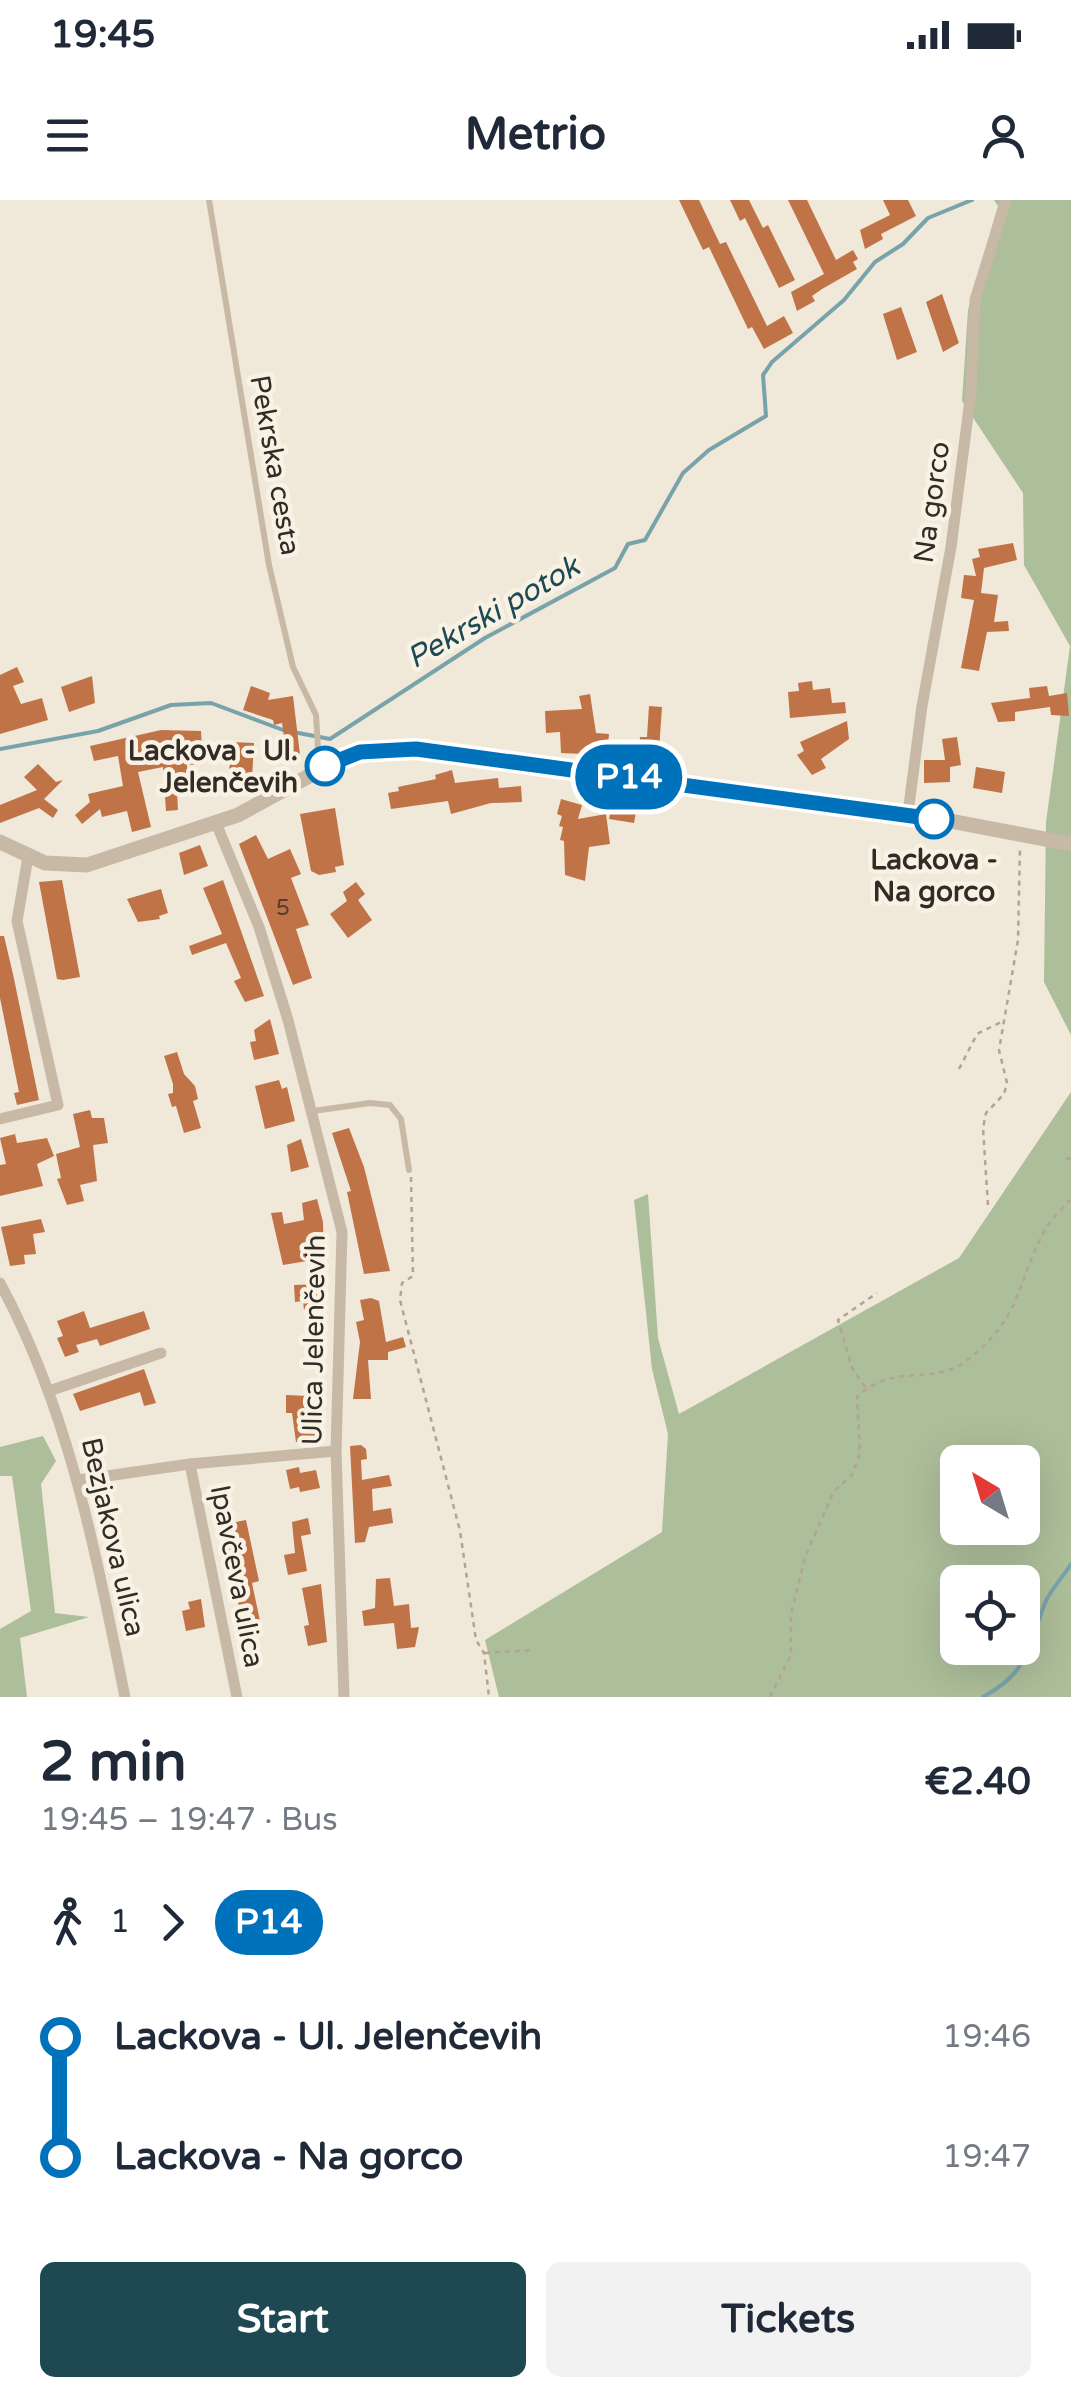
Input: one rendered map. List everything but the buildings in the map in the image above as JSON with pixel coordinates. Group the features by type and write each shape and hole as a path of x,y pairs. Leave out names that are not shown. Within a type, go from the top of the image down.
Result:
{"street":[{"name":"Na gorco","path":"908,813 922,706 951,548 971,392 975,300 1006,200"},
{"path":"0,842 28,857 66,867 86,864 216,823 360,752 416,749 908,813 1071,844"},
{"name":"Ulica Jelenčevih","path":"216,823 258,927 313,1111 342,1232 336,1452 344,1697"},
{"path":"0,1119 58,1106 17,921 28,857"},
{"name":"Bezjakova ulica","path":"0,1283 49,1391 79,1480 125,1697"},
{"path":"49,1391 160,1352"},
{"name":"Ipavčeva ulica","path":"79,1480 190,1464 336,1452"},
{"name":"Ipavčeva ulica","path":"190,1464 237,1697"}],"lane":[{"name":"Pekrska cesta","path":"208,200 266,547 294,667 316,715 318,742 327,766"},
{"path":"313,1111 370,1103 390,1105 401,1119 409,1170"}],"path":[{"path":"988,1205 983,1128 986,1114 1004,1094 1007,1083 1000,1050 1018,940 1020,836"},
{"path":"959,1069 976,1034 1004,1020"},
{"path":"409,1170 414,1194 410,1218 413,1276 402,1283 400,1300 460,1531 489,1697"},
{"path":"770,1697 791,1655 791,1614 804,1558 834,1491 852,1475 860,1453 856,1397 888,1376 940,1376 968,1360 1010,1316 1046,1227 1071,1199"},
{"path":"866,1388 852,1368 838,1320 877,1293"},
{"path":"484,1653 534,1650"}],"green space":[{"path":"994,200 1071,200 1071,1035 1044,982 1046,822 1070,646 1024,565 1023,493 962,401 968,310 998,206"},
{"path":"1071,1092 1071,1697 499,1697 485,1640 662,1532 668,1434 652,1369 634,1200 648,1194 658,1338 679,1414 959,1258"},
{"path":"43,1436 56,1461 41,1484 55,1613 89,1617 20,1638 27,1697 0,1697 0,1629 31,1611 12,1476 0,1476 0,1447"}],"waterway":[{"name":"Pekrski potok","path":"293,732 330,739 485,638 615,568 628,544 645,540 683,473 709,450 766,416 763,375 772,362 844,300 875,262 903,244 928,218 972,200"},
{"name":"Pekrski potok","path":"0,749 98,731 171,705 211,703 283,730"},
{"path":"983,1697 1019,1668 1048,1598 1071,1564"}],"bus line":[{"name":"P14","path":"325,766 360,752 416,749 934,819"}],"place":[{"name":"Lackova - Ul. Jelenčevih","path":"325,766"},
{"name":"Lackova - Na gorco","path":"934,819"}]}
